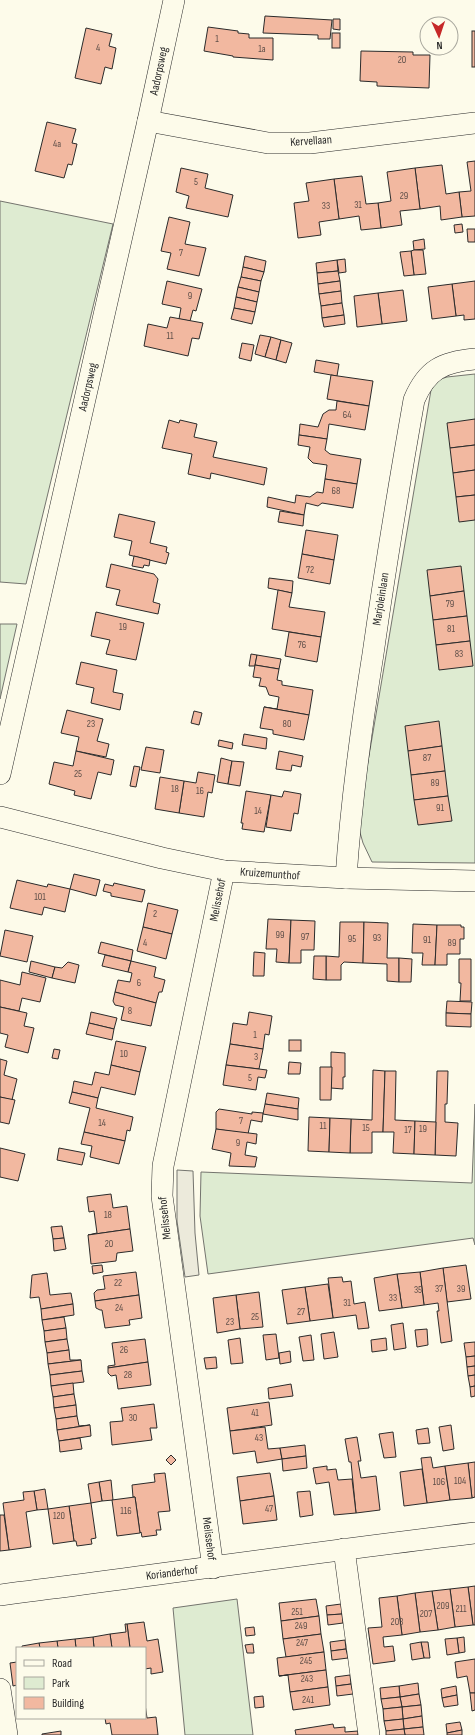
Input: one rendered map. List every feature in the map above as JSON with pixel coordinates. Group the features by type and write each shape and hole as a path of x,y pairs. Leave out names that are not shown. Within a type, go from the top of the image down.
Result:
{"street":[{"name":"Aadorpsweg","path":"0,774 174,0"},
{"name":"Kervellaan","path":"148,121 268,143 310,143 475,123"},
{"name":"Marjoleinlaan","path":"346,878 350,814 366,697 414,400 420,386 432,372 455,361 475,359"},
{"name":"Kruizemunthof","path":"0,817 162,858 224,871 346,878 475,881"},
{"name":"Melissehof","path":"213,1568 162,1196 163,1166 224,871"},
{"name":"Korianderhof","path":"0,1596 344,1549 475,1533"},
{"path":"344,1549 369,1735"},
{"path":"0,1689 7,1735"}],"green space":[{"path":"0,201 113,224 26,584 0,582"},
{"path":"475,374 475,863 372,862 363,843 359,829 362,797 431,390 438,380 447,377"},
{"path":"0,624 17,624 0,699"},
{"path":"475,1104 475,1245 473,1238 208,1274 200,1216 201,1172 472,1183"},
{"path":"237,1599 253,1735 185,1735 173,1608"}],"shaded area":[{"path":"177,1170 193,1171 195,1233 199,1275 185,1277 177,1221"}],"building":[{"path":"265,16 332,20 330,39 318,39 318,35 263,33"},
{"path":"333,19 340,19 340,30 333,29"},
{"path":"208,27 238,31 238,33 249,34 249,38 273,38 273,60 233,57 204,51"},
{"path":"86,28 112,34 109,46 116,48 112,69 105,67 101,84 75,78"},
{"path":"472,31 475,31 475,67 472,67"},
{"path":"332,33 340,33 340,48 332,48"},
{"path":"361,51 413,52 413,55 430,56 429,88 377,86 377,82 360,81"},
{"path":"47,122 76,129 72,143 77,144 72,165 68,164 64,178 35,171"},
{"path":"475,161 475,216 462,217 459,192 471,191 467,162"},
{"path":"442,165 446,194 459,192 462,217 441,220 440,206 420,209 415,168"},
{"path":"181,168 208,174 205,188 233,195 228,217 186,208 189,196 176,192"},
{"path":"415,168 420,209 400,211 402,225 381,228 378,203 391,201 387,172"},
{"path":"362,176 366,204 378,203 381,228 361,230 359,216 339,219 334,179"},
{"path":"334,179 339,219 319,222 321,235 298,238 294,203 309,201 306,183"},
{"path":"169,217 190,222 185,244 206,248 199,276 167,269 171,253 161,251"},
{"path":"462,224 463,232 455,233 454,225"},
{"path":"467,229 475,229 475,242 468,242"},
{"path":"424,239 425,249 414,250 413,241"},
{"path":"423,250 426,274 414,275 411,251"},
{"path":"411,251 414,275 404,276 400,252"},
{"path":"245,256 266,261 264,272 243,267"},
{"path":"345,259 346,272 339,273 337,260"},
{"path":"337,260 338,271 317,273 316,263"},
{"path":"243,267 264,272 261,281 241,277"},
{"path":"338,271 340,281 318,284 317,273"},
{"path":"241,277 261,281 259,292 238,287"},
{"path":"167,281 202,289 196,311 193,310 190,321 179,319 181,308 162,304"},
{"path":"340,281 341,291 319,294 318,284"},
{"path":"475,281 475,319 464,320 464,315 456,316 452,284"},
{"path":"452,284 456,316 432,319 428,287"},
{"path":"238,287 259,292 257,302 236,297"},
{"path":"403,290 407,321 382,324 378,293"},
{"path":"341,291 342,303 321,306 319,294"},
{"path":"378,293 382,324 357,327 354,296"},
{"path":"236,297 257,302 255,312 234,308"},
{"path":"342,303 344,315 322,318 321,306"},
{"path":"234,308 255,312 252,324 231,319"},
{"path":"344,315 345,324 324,327 322,318"},
{"path":"170,317 203,323 199,339 192,338 188,356 144,346 148,324 167,328"},
{"path":"260,335 271,337 265,357 255,354"},
{"path":"271,337 281,340 276,360 265,357"},
{"path":"281,340 292,343 286,363 276,360"},
{"path":"242,343 254,345 251,361 239,358"},
{"path":"316,360 339,364 337,376 314,372"},
{"path":"331,375 373,381 369,406 327,399"},
{"path":"337,401 369,406 365,430 329,424 327,439 299,435 300,424 318,427 323,414 329,410 336,410"},
{"path":"475,419 475,445 450,448 447,423"},
{"path":"169,420 179,423 180,420 197,424 194,437 217,442 213,457 267,468 264,485 211,473 210,479 188,474 192,454 162,448"},
{"path":"299,435 327,439 325,450 330,454 361,459 357,484 325,479 327,465 313,463 308,458 310,447 298,445"},
{"path":"475,445 475,470 453,473 450,448"},
{"path":"475,470 475,495 456,497 453,473"},
{"path":"325,479 357,484 353,508 322,503 318,506 306,503 304,515 267,507 268,497 295,503 296,495 310,497 317,492 323,493"},
{"path":"475,495 475,520 459,522 456,497"},
{"path":"280,511 304,515 303,526 278,522"},
{"path":"119,514 155,522 150,543 167,547 166,552 169,553 166,564 129,555 132,541 114,537"},
{"path":"306,530 338,535 334,560 302,554"},
{"path":"302,554 334,560 330,584 298,578"},
{"path":"134,556 150,560 149,566 144,565 143,568 132,566"},
{"path":"111,564 154,574 158,579 153,602 160,604 158,614 116,605 120,590 106,587"},
{"path":"461,566 464,591 430,596 427,570"},
{"path":"269,578 293,581 292,593 268,588"},
{"path":"278,590 292,593 289,607 325,612 321,637 272,629"},
{"path":"464,591 467,616 433,620 430,596"},
{"path":"96,612 144,623 136,660 106,654 110,640 91,636"},
{"path":"467,616 470,641 436,645 433,620"},
{"path":"289,632 321,637 317,662 285,656"},
{"path":"470,641 473,666 439,670 436,645"},
{"path":"251,654 257,655 255,666 249,666"},
{"path":"257,655 281,659 279,669 255,665"},
{"path":"81,662 117,670 113,692 123,694 120,710 91,703 94,688 76,684"},
{"path":"255,665 279,669 277,680 282,681 282,685 313,690 309,715 264,707 277,709 279,697 269,695 266,687 259,686 261,678 253,677"},
{"path":"264,707 309,715 304,740 273,734 273,730 260,728"},
{"path":"67,710 103,719 97,741 109,744 106,757 76,751 79,737 61,733"},
{"path":"194,711 202,713 199,725 191,723"},
{"path":"439,721 442,746 408,751 405,726"},
{"path":"244,734 267,738 266,749 242,745"},
{"path":"219,740 233,743 232,749 218,746"},
{"path":"442,746 445,771 411,775 408,751"},
{"path":"146,747 164,750 160,773 141,770"},
{"path":"76,751 114,760 111,775 98,772 91,799 74,795 75,791 49,784 54,762 73,766"},
{"path":"279,751 303,756 301,767 292,765 291,771 276,769"},
{"path":"221,758 232,761 228,784 217,782"},
{"path":"232,761 244,762 240,786 228,784"},
{"path":"134,766 140,767 136,787 130,786"},
{"path":"445,771 448,796 414,800 411,775"},
{"path":"198,772 215,775 212,793 208,792 204,817 179,813 184,781 196,783"},
{"path":"160,777 184,781 179,813 155,809"},
{"path":"246,791 271,795 264,832 242,829 243,823 241,823"},
{"path":"284,791 301,794 298,814 294,813 291,831 266,827 271,795 282,797"},
{"path":"448,796 452,821 418,825 414,800"},
{"path":"74,874 100,880 96,896 70,889"},
{"path":"17,880 47,887 48,884 70,889 65,912 44,907 42,915 10,908"},
{"path":"114,883 145,890 142,902 111,896 111,893 103,891 105,884 113,886"},
{"path":"148,903 178,910 172,934 143,927"},
{"path":"268,919 291,920 289,963 276,962 277,949 266,949"},
{"path":"291,920 315,921 314,950 301,950 301,963 289,963"},
{"path":"340,922 364,922 363,963 344,962 341,965 341,980 326,980 326,956 339,957"},
{"path":"364,922 388,923 387,958 399,958 399,982 387,981 387,964 363,963"},
{"path":"413,924 437,925 435,965 422,965 423,953 412,953"},
{"path":"437,925 461,925 461,927 464,927 464,939 460,939 460,954 447,954 447,965 435,965"},
{"path":"143,927 172,934 166,959 137,951"},
{"path":"5,930 33,936 27,962 0,956"},
{"path":"101,942 133,950 131,961 98,953"},
{"path":"254,952 265,953 264,976 253,976"},
{"path":"105,955 131,961 128,972 102,966"},
{"path":"314,956 326,956 326,980 313,979"},
{"path":"399,958 412,959 411,982 399,982"},
{"path":"459,959 471,959 471,1001 460,1001 461,983 459,983"},
{"path":"31,961 55,967 52,978 29,972"},
{"path":"131,961 156,967 154,977 165,980 162,992 159,992 156,1003 115,992 118,980 130,982 132,973 128,972"},
{"path":"68,962 79,965 75,983 52,978 55,967 62,968"},
{"path":"22,972 46,978 40,1002 22,998 19,1011 0,1007 0,980 20,985"},
{"path":"115,992 156,1003 151,1026 121,1020 124,1007 115,1005 113,1001"},
{"path":"447,1001 472,1002 471,1014 446,1013"},
{"path":"0,1007 27,1013 24,1026 34,1028 28,1053 5,1047 8,1035 0,1033"},
{"path":"91,1012 117,1018 114,1029 89,1023"},
{"path":"249,1012 272,1016 269,1035 265,1034 263,1049 230,1044 233,1023 247,1025"},
{"path":"446,1013 471,1014 471,1027 446,1026"},
{"path":"89,1023 114,1029 112,1040 86,1034"},
{"path":"289,1040 301,1040 301,1051 289,1051"},
{"path":"116,1041 146,1047 140,1072 111,1065"},
{"path":"230,1044 263,1049 259,1069 226,1065"},
{"path":"54,1049 60,1050 58,1059 52,1058"},
{"path":"331,1052 345,1053 345,1077 343,1077 343,1089 331,1088"},
{"path":"0,1059 7,1061 4,1075 17,1079 12,1100 0,1097"},
{"path":"289,1062 301,1063 300,1074 288,1074"},
{"path":"111,1065 140,1072 135,1095 101,1087 98,1098 72,1092 74,1081 92,1085 95,1072 109,1075"},
{"path":"226,1065 267,1070 265,1078 258,1077 256,1090 223,1085"},
{"path":"320,1067 332,1067 331,1100 320,1100"},
{"path":"373,1070 385,1071 383,1132 372,1132 372,1153 350,1153 351,1119 372,1120"},
{"path":"385,1071 396,1071 395,1120 415,1121 414,1154 393,1153 394,1132 383,1132"},
{"path":"437,1071 448,1071 445,1122 458,1123 456,1156 435,1155"},
{"path":"72,1092 98,1098 96,1108 133,1117 130,1131 127,1130 125,1141 84,1132 90,1108 69,1103"},
{"path":"267,1093 299,1098 298,1109 265,1104"},
{"path":"0,1097 15,1100 9,1124 0,1122"},
{"path":"265,1104 298,1109 298,1120 263,1114"},
{"path":"219,1109 252,1114 252,1112 263,1113 262,1122 251,1120 248,1134 216,1129 216,1112"},
{"path":"309,1117 330,1118 329,1152 308,1151"},
{"path":"330,1118 351,1119 350,1153 329,1152"},
{"path":"415,1121 436,1122 435,1155 414,1154"},
{"path":"216,1129 257,1134 256,1144 247,1142 245,1155 257,1157 255,1167 229,1166 231,1153 212,1149"},
{"path":"84,1132 125,1141 119,1164 90,1157 92,1146 81,1144"},
{"path":"0,1148 25,1154 18,1181 0,1177"},
{"path":"59,1148 85,1153 82,1165 57,1160"},
{"path":"111,1194 113,1208 127,1206 130,1229 88,1235 97,1233 94,1211 89,1212 87,1197"},
{"path":"62,1226 64,1238 53,1239 51,1227"},
{"path":"130,1229 133,1251 117,1253 116,1261 91,1264 88,1235"},
{"path":"64,1238 66,1249 54,1251 53,1239"},
{"path":"102,1265 103,1272 93,1274 92,1266"},
{"path":"466,1265 471,1299 447,1302 443,1268"},
{"path":"443,1268 452,1341 441,1343 437,1311 439,1311 438,1303 424,1305 420,1272"},
{"path":"136,1272 139,1295 95,1301 94,1293 97,1290 105,1289 103,1276"},
{"path":"420,1272 424,1305 402,1308 397,1274"},
{"path":"47,1273 50,1295 71,1293 73,1304 41,1309 39,1297 30,1298 32,1275"},
{"path":"397,1274 402,1308 379,1311 374,1278"},
{"path":"342,1277 343,1282 351,1281 354,1304 365,1302 369,1328 358,1329 356,1315 333,1318 328,1278"},
{"path":"328,1284 333,1318 310,1321 305,1287"},
{"path":"305,1287 310,1321 287,1324 282,1290"},
{"path":"259,1292 263,1327 240,1329 236,1295"},
{"path":"139,1295 142,1318 129,1320 130,1325 105,1328 102,1310 96,1308 95,1301"},
{"path":"236,1295 240,1329 217,1333 213,1298"},
{"path":"73,1304 74,1315 42,1320 41,1309"},
{"path":"64,1317 66,1328 44,1331 42,1320"},
{"path":"403,1323 406,1348 394,1350 391,1325"},
{"path":"66,1328 67,1339 45,1342 44,1331"},
{"path":"427,1329 428,1345 417,1347 415,1330"},
{"path":"334,1332 338,1357 324,1359 321,1334"},
{"path":"276,1334 279,1358 266,1360 263,1335"},
{"path":"311,1335 314,1360 303,1361 299,1337"},
{"path":"240,1338 243,1363 231,1364 228,1340"},
{"path":"386,1338 387,1350 372,1352 371,1340"},
{"path":"67,1339 69,1350 47,1353 45,1342"},
{"path":"145,1339 148,1362 108,1368 108,1366 115,1365 112,1343"},
{"path":"475,1342 475,1356 466,1357 464,1343"},
{"path":"69,1350 70,1360 81,1360 48,1364 47,1353"},
{"path":"290,1351 291,1362 280,1364 279,1353"},
{"path":"475,1356 475,1366 467,1367 466,1357"},
{"path":"216,1357 217,1368 206,1369 204,1358"},
{"path":"81,1360 82,1371 50,1375 48,1364"},
{"path":"148,1362 151,1385 118,1389 116,1375 111,1376 108,1373 108,1368"},
{"path":"475,1366 475,1375 468,1376 467,1367"},
{"path":"82,1371 84,1382 51,1386 50,1375"},
{"path":"475,1375 475,1386 470,1387 468,1376"},
{"path":"73,1383 74,1394 53,1397 51,1386"},
{"path":"291,1384 293,1396 269,1399 268,1388"},
{"path":"475,1386 475,1396 471,1397 470,1387"},
{"path":"74,1394 76,1405 54,1408 53,1397"},
{"path":"269,1402 272,1425 230,1431 227,1408"},
{"path":"154,1404 157,1428 150,1428 152,1440 112,1445 110,1422 123,1421 121,1408"},
{"path":"76,1405 77,1416 56,1419 54,1408"},
{"path":"77,1416 79,1426 90,1425 57,1430 56,1419"},
{"path":"90,1425 91,1436 59,1441 57,1430"},
{"path":"451,1425 454,1449 443,1451 439,1427"},
{"path":"265,1427 268,1449 280,1448 282,1459 257,1463 255,1451 233,1454 230,1431"},
{"path":"428,1428 430,1443 418,1444 416,1430"},
{"path":"393,1432 396,1457 384,1458 379,1434"},
{"path":"357,1437 361,1461 358,1461 361,1478 376,1476 380,1510 356,1513 351,1462 349,1462 345,1439"},
{"path":"80,1438 82,1449 60,1452 59,1441"},
{"path":"305,1445 306,1456 282,1459 280,1448"},
{"path":"171,1455 176,1460 171,1465 166,1460"},
{"path":"306,1456 307,1468 283,1471 282,1459"},
{"path":"431,1457 433,1468 445,1466 450,1500 427,1503 421,1458"},
{"path":"475,1462 475,1497 472,1498 468,1463"},
{"path":"468,1463 472,1498 450,1500 445,1466"},
{"path":"327,1466 327,1470 336,1469 338,1480 352,1479 356,1513 334,1515 329,1482 316,1484 313,1468"},
{"path":"422,1469 427,1503 404,1506 400,1472"},
{"path":"165,1473 170,1511 158,1512 161,1530 156,1530 157,1535 142,1537 141,1532 140,1533 135,1497 133,1497 132,1485 155,1482 154,1474"},
{"path":"270,1473 274,1496 240,1501 237,1477"},
{"path":"111,1480 113,1500 102,1501 99,1482"},
{"path":"99,1482 102,1501 91,1503 88,1484"},
{"path":"45,1489 48,1509 37,1510 34,1491"},
{"path":"34,1491 37,1510 26,1512 31,1547 9,1550 3,1503 24,1500 23,1492"},
{"path":"310,1491 313,1515 300,1517 297,1492"},
{"path":"274,1496 277,1520 243,1524 240,1501"},
{"path":"135,1497 140,1533 117,1536 112,1500"},
{"path":"91,1503 96,1538 91,1539 92,1544 77,1546 76,1541 74,1541 69,1506"},
{"path":"69,1506 74,1541 53,1544 48,1509"},
{"path":"0,1515 4,1515 9,1550 0,1551"},
{"path":"475,1586 475,1625 473,1625 468,1587"},
{"path":"468,1587 473,1625 455,1627 450,1589"},
{"path":"450,1589 455,1627 438,1630 432,1591"},
{"path":"432,1591 438,1630 420,1632 415,1593"},
{"path":"415,1593 420,1632 402,1635 397,1596"},
{"path":"397,1596 402,1635 383,1637 384,1647 393,1646 395,1661 373,1664 368,1628 382,1627 379,1598"},
{"path":"316,1599 319,1616 281,1621 279,1603"},
{"path":"341,1604 342,1614 327,1615 326,1606"},
{"path":"342,1614 343,1623 328,1625 327,1615"},
{"path":"319,1616 321,1634 283,1639 281,1621"},
{"path":"144,1622 147,1641 158,1639 163,1672 151,1674 151,1668 146,1669 146,1647 130,1647 127,1624"},
{"path":"125,1624 127,1624 130,1647 112,1647 110,1634 126,1632"},
{"path":"254,1627 255,1635 246,1636 245,1628"},
{"path":"110,1634 112,1647 94,1647 93,1637"},
{"path":"321,1634 324,1652 286,1657 283,1639"},
{"path":"93,1637 94,1647 76,1647 75,1639"},
{"path":"464,1637 465,1652 459,1653 457,1638"},
{"path":"457,1638 459,1653 447,1655 445,1639"},
{"path":"75,1639 76,1647 58,1647 57,1641"},
{"path":"345,1640 346,1649 331,1651 330,1642"},
{"path":"57,1641 58,1647 40,1647 39,1643"},
{"path":"421,1642 428,1642 430,1658 424,1658"},
{"path":"421,1642 424,1658 412,1660 410,1644"},
{"path":"39,1643 40,1647 22,1647"},
{"path":"253,1644 254,1653 247,1653 245,1645"},
{"path":"346,1649 348,1658 332,1660 331,1651"},
{"path":"324,1652 326,1670 279,1676 277,1658"},
{"path":"475,1659 475,1693 470,1693 467,1676 457,1678 455,1662"},
{"path":"16,1662 16,1685 13,1686 10,1663"},
{"path":"326,1670 328,1687 290,1692 288,1675 279,1676"},
{"path":"350,1675 351,1684 336,1686 335,1677"},
{"path":"418,1683 419,1694 400,1697 399,1686"},
{"path":"351,1684 353,1694 337,1696 336,1686"},
{"path":"399,1686 400,1697 381,1699 380,1688"},
{"path":"456,1686 457,1695 442,1698 441,1689"},
{"path":"328,1687 330,1705 293,1710 290,1692"},
{"path":"470,1693 475,1693 475,1710 472,1711"},
{"path":"419,1694 421,1705 402,1707 400,1697"},
{"path":"457,1695 458,1705 444,1707 442,1698"},
{"path":"263,1696 264,1707 255,1708 254,1697"},
{"path":"400,1697 402,1707 383,1709 381,1699"},
{"path":"421,1705 422,1716 403,1719 402,1707"},
{"path":"402,1707 403,1719 384,1721 383,1709"},
{"path":"146,1711 147,1718 156,1717 158,1735 112,1735 110,1723 106,1724 105,1719 146,1719"},
{"path":"422,1716 423,1727 404,1729 403,1719"},
{"path":"403,1719 404,1729 386,1731 384,1721"},
{"path":"460,1722 462,1730 447,1733 446,1724"},
{"path":"333,1724 334,1728 345,1727 345,1732 358,1731 358,1735 296,1735 295,1730"},
{"path":"423,1727 424,1735 405,1735 404,1729"},
{"path":"404,1729 405,1735 386,1735 386,1731"},
{"path":"462,1730 462,1735 447,1735 447,1733"},
{"path":"61,1731 61,1735 42,1735 42,1734"}]}
